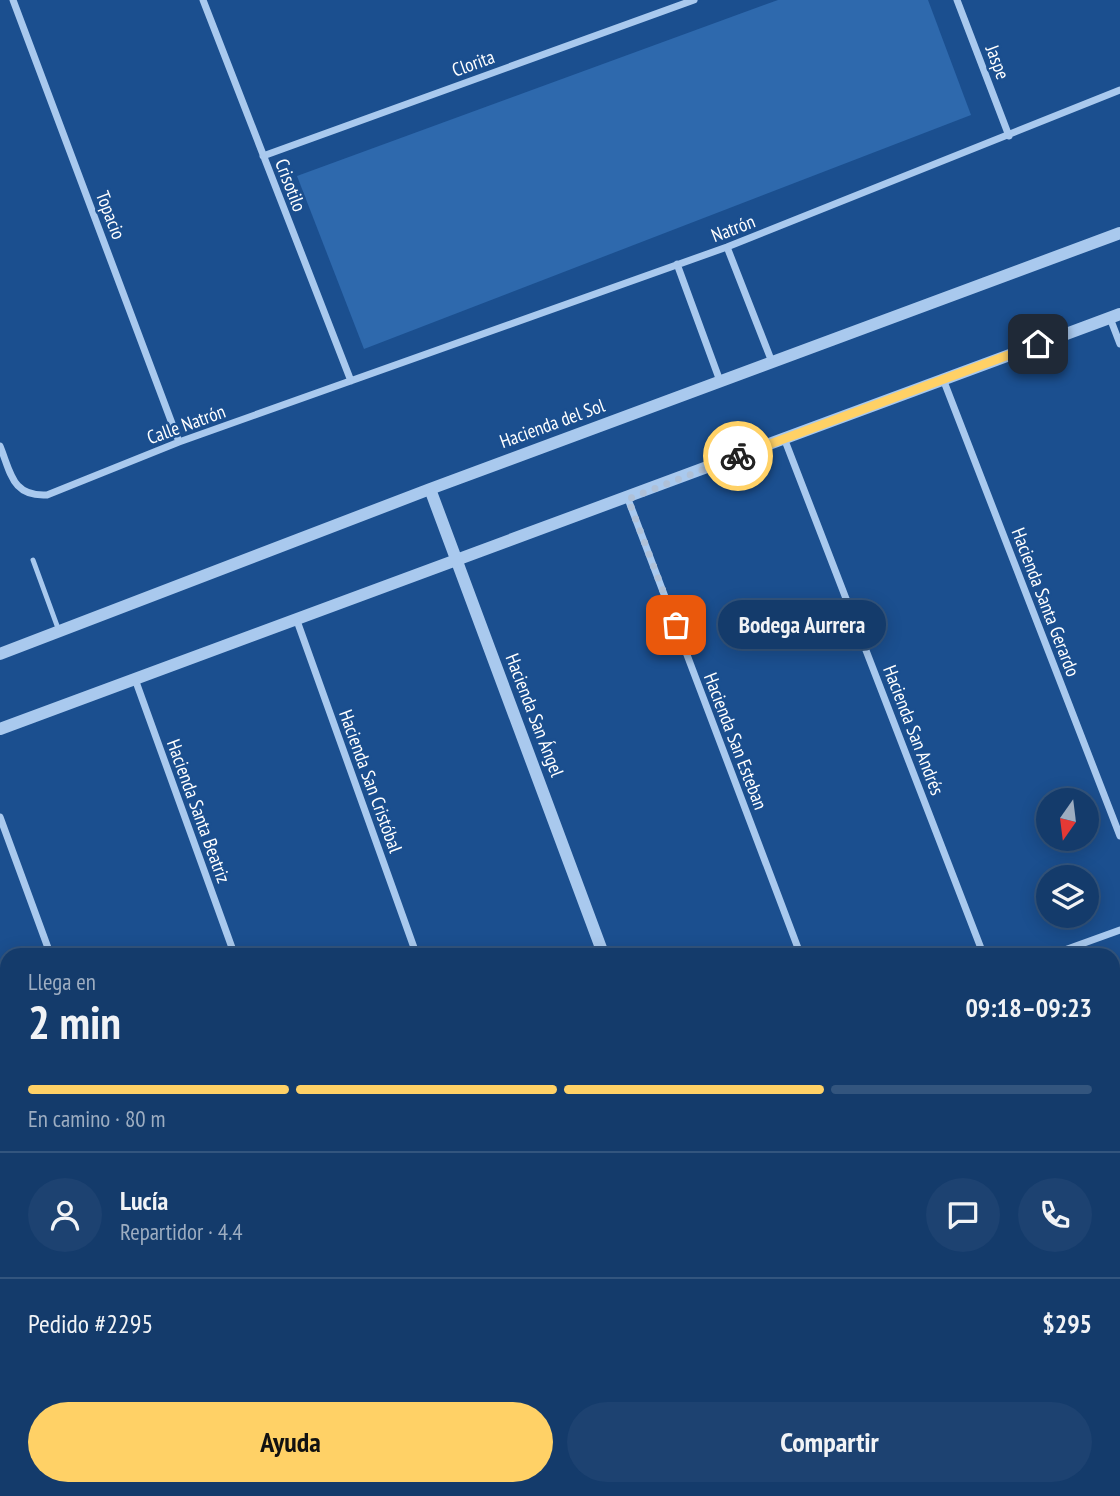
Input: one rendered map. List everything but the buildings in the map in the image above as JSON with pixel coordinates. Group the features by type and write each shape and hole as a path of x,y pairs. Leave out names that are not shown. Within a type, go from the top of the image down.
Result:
{"street":[{"name":"Topacio","path":"13,0 179,442"},
{"name":"Crisotilo","path":"203,0 351,381"},
{"name":"Clorita","path":"263,156 694,0"},
{"name":"Jaspe","path":"957,0 1009,136"},
{"name":"Natrón","path":"351,381 727,247 1120,90"},
{"name":"Hacienda del Sol","path":"0,654 430,489 1120,233"},
{"path":"727,247 772,362"},
{"path":"677,264 720,381"},
{"path":"0,729 296,618 628,499 784,438 1115,316 1120,344"},
{"name":"Hacienda Santa Gerardo","path":"943,379 1120,836"},
{"name":"Calle Natrón","path":"0,446 15,484 32,496 47,495 179,442 351,381"},
{"name":"Hacienda San Andrés","path":"784,438 981,948"},
{"name":"Hacienda San Ángel","path":"430,489 601,948"},
{"name":"Hacienda San Esteban","path":"628,499 798,948"},
{"name":"Hacienda San Cristóbal","path":"296,618 414,948"},
{"name":"Hacienda Santa Beatriz","path":"135,678 231,948"},
{"path":"0,817 48,948"},
{"path":"1070,948 1120,930"}],"lane":[{"path":"33,560 59,631"}],"shaded area":[{"path":"778,0 928,0 971,115 364,349 297,176"}],"way so far":[{"path":"676,625 628,499 738,456"}],"place":[{"name":"Bodega Aurrera","path":"676,625"}],"route":[{"path":"738,456 1038,344"}]}
